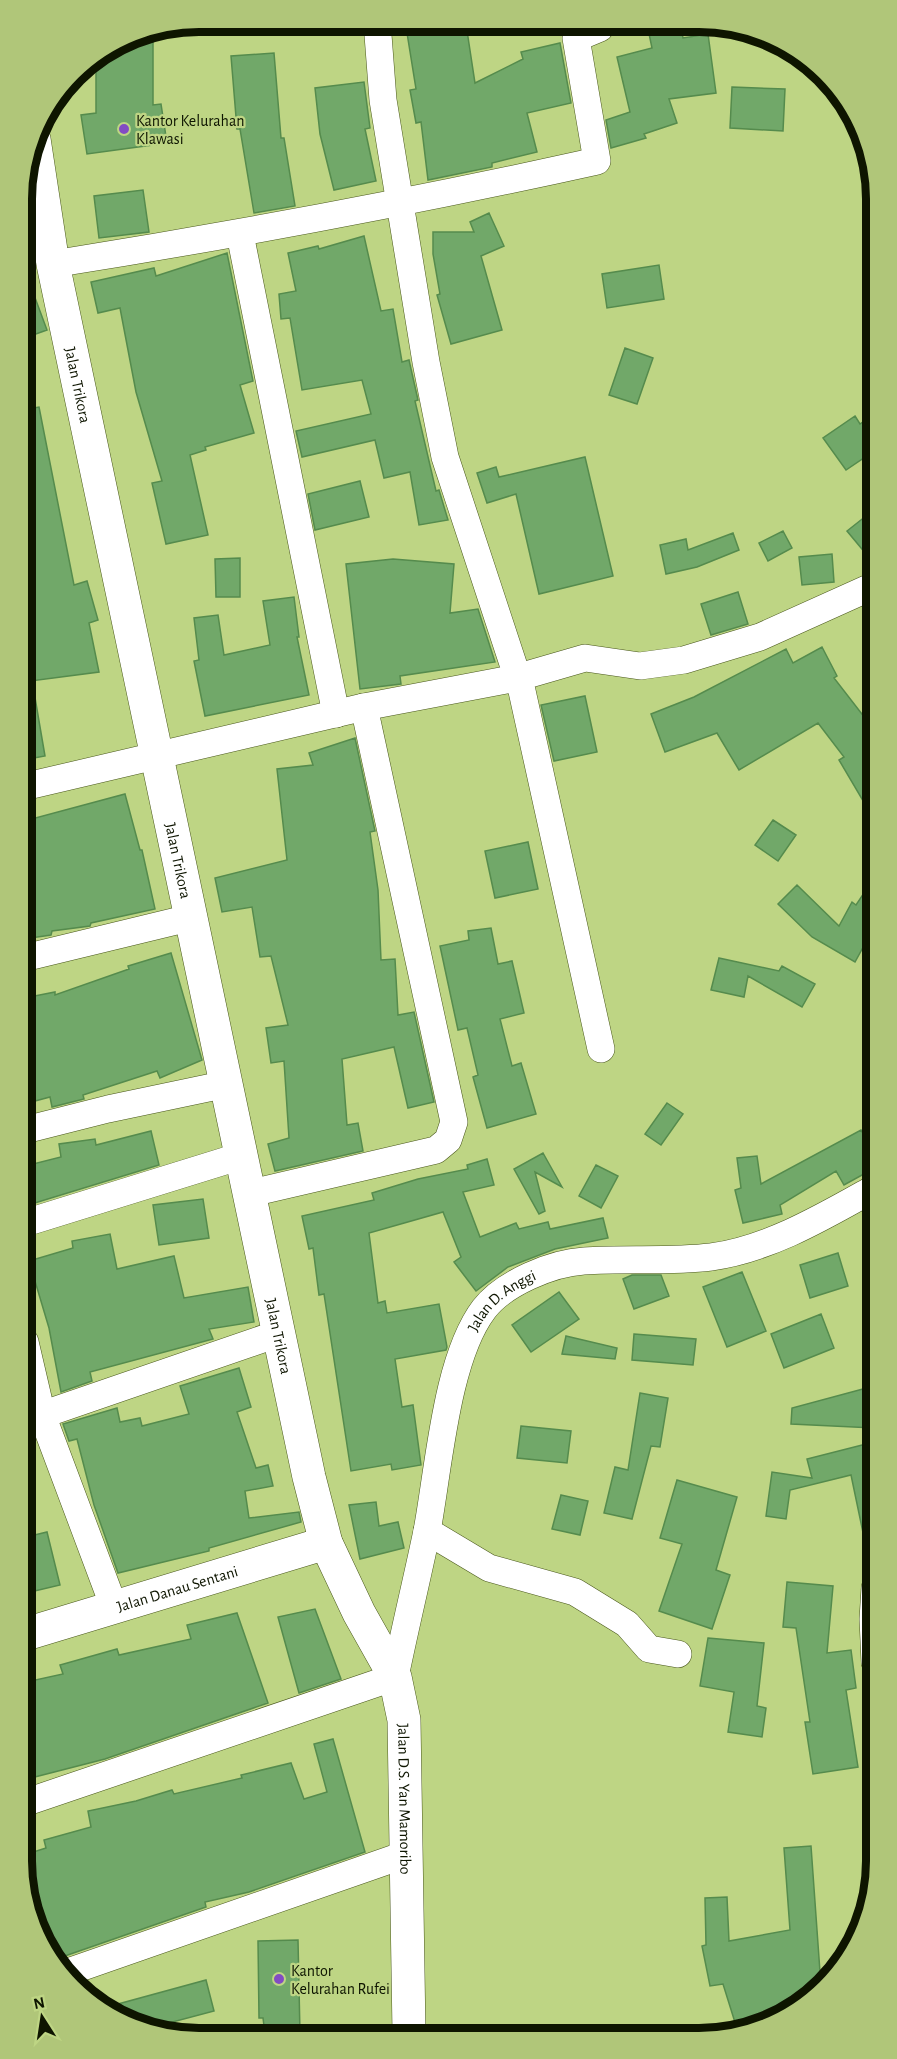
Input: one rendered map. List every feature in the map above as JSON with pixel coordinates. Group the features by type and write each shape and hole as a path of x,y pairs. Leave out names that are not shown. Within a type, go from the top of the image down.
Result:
{"street":[{"path":"53,264 240,234 401,204 597,161 576,38 592,31"},
{"path":"378,32 383,100 426,362 445,457 522,692 601,1049"},
{"name":"Jalan Trikora","path":"37,157 53,264 189,918 227,1084 242,1156 247,1194 277,1334 326,1543 343,1579"},
{"path":"240,234 336,714"},
{"path":"32,785 364,707 516,678 585,658 640,666 684,660 760,637 866,589"},
{"path":"247,1194 436,1150 448,1140 454,1122 364,707"},
{"path":"32,956 189,918"},
{"path":"31,1128 108,1108 227,1084"},
{"path":"31,1221 242,1156"},
{"name":"Jalan D. Anggi","path":"395,1677 427,1531 447,1412 466,1338 485,1307 516,1282 550,1268 583,1261 644,1261 711,1257 743,1251 801,1228 865,1193"},
{"path":"34,1417 277,1334"},
{"path":"31,1394 34,1417 114,1607"},
{"path":"427,1531 489,1568 575,1592 627,1624 649,1649 678,1654"},
{"name":"Jalan Danau Sentani","path":"31,1633 326,1543"},
{"name":"Jalan D.S. Yan Mamoribo","path":"343,1579 395,1677 404,1720 404,1855 409,2028"},
{"path":"31,1801 395,1677"},
{"path":"73,1970 404,1855"}],"building":[{"path":"467,31 475,83 523,59 521,52 560,43 571,103 527,113 537,152 492,163 492,167 428,180 421,122 416,123 410,90 416,89 407,33"},
{"path":"648,31 682,31 683,38 708,34 716,93 669,99 677,123 644,134 646,138 611,148 606,120 630,112 617,57 652,48"},
{"path":"153,38 153,105 161,104 167,143 87,154 81,115 96,113 96,67 134,44"},
{"path":"274,53 281,138 284,138 295,206 254,213 240,129 237,129 231,56"},
{"path":"364,82 370,128 365,129 376,181 334,190 320,134 315,88"},
{"path":"732,87 785,89 783,131 730,128"},
{"path":"143,190 149,232 99,238 94,196"},
{"path":"489,213 504,246 481,256 502,330 451,344 437,295 440,294 433,254 433,232 474,232 470,222"},
{"path":"364,236 381,311 393,309 402,362 409,360 418,400 415,401 436,491 439,490 448,520 419,525 410,472 384,478 375,440 302,457 296,431 371,414 362,380 302,390 290,318 281,319 279,294 296,291 288,253 318,246 319,249"},
{"path":"227,253 253,381 240,385 254,433 205,447 206,450 190,455 208,535 166,544 152,483 162,481 136,392 120,308 98,313 91,282 154,268 156,276"},
{"path":"659,265 664,299 607,308 602,274"},
{"path":"32,289 47,330 32,335"},
{"path":"625,348 653,358 637,404 609,395"},
{"path":"39,407 74,585 87,581 98,620 89,623 99,672 32,681 32,591 35,591 32,572 32,408"},
{"path":"855,416 860,424 866,420 866,457 846,470 823,438"},
{"path":"585,457 613,576 539,594 516,494 487,503 477,473 496,467 499,477"},
{"path":"360,481 369,517 315,530 308,494"},
{"path":"866,516 866,554 847,531"},
{"path":"783,531 792,548 768,561 759,543"},
{"path":"733,533 739,550 697,567 666,574 660,545 686,539 688,550"},
{"path":"832,554 834,582 802,585 799,557"},
{"path":"240,558 240,597 216,597 215,559"},
{"path":"393,559 454,564 450,613 478,609 495,662 400,676 401,684 360,689 346,564"},
{"path":"738,592 748,624 711,635 701,604"},
{"path":"294,597 299,637 297,637 309,695 205,716 194,661 199,660 194,618 218,615 224,655 270,645 263,601"},
{"path":"822,647 837,676 834,678 866,719 866,805 839,760 844,757 818,723 739,770 717,733 665,752 651,714 694,697 786,649 793,663"},
{"path":"32,686 45,756 32,758"},
{"path":"585,696 597,752 554,761 541,705"},
{"path":"355,738 375,831 370,832 378,890 381,960 395,959 398,1015 414,1012 434,1102 408,1108 394,1047 342,1059 347,1125 358,1123 363,1151 275,1171 268,1144 289,1138 284,1061 271,1063 266,1028 288,1025 271,956 260,957 252,907 222,912 215,878 287,860 277,769 313,765 309,753"},
{"path":"125,794 140,850 142,850 155,909 91,923 90,926 52,931 51,935 32,938 32,819"},
{"path":"773,820 796,835 778,861 755,845"},
{"path":"528,842 538,889 495,898 485,851"},
{"path":"797,885 839,926 852,902 856,905 866,891 866,943 855,962 812,937 778,904"},
{"path":"491,928 498,964 512,961 524,1013 500,1019 512,1066 521,1063 536,1114 487,1128 473,1077 478,1075 467,1028 458,1030 440,946 469,940 468,931"},
{"path":"171,953 202,1060 160,1078 157,1071 83,1095 84,1099 52,1107 50,1097 31,1102 32,997 55,992 55,995 129,969 128,966"},
{"path":"719,958 779,971 782,966 815,984 802,1007 748,976 744,997 711,990"},
{"path":"667,1103 683,1114 661,1145 645,1134"},
{"path":"861,1130 865,1138 865,1173 844,1185 836,1171 780,1205 782,1214 743,1223 735,1190 741,1188 737,1158 757,1156 761,1184"},
{"path":"151,1131 159,1165 31,1204 31,1164 61,1157 59,1144 95,1139 96,1145"},
{"path":"543,1153 562,1187 535,1172 545,1211 539,1214 514,1169"},
{"path":"487,1159 494,1185 463,1192 480,1237 516,1223 519,1229 548,1222 550,1229 603,1218 608,1238 555,1249 508,1267 476,1291 454,1262 461,1257 443,1212 369,1233 378,1303 385,1301 387,1313 439,1304 447,1347 446,1350 395,1359 402,1407 413,1405 421,1465 392,1470 391,1464 351,1471 324,1294 319,1295 313,1248 309,1249 302,1216 374,1200 372,1193 418,1179 468,1169 467,1165"},
{"path":"596,1165 618,1176 601,1208 579,1196"},
{"path":"203,1199 209,1238 159,1245 153,1205"},
{"path":"110,1234 117,1269 174,1256 184,1298 248,1287 254,1322 209,1329 213,1339 90,1372 92,1381 61,1392 49,1328 31,1269 31,1260 73,1248 72,1241"},
{"path":"838,1253 848,1286 810,1298 800,1265"},
{"path":"742,1272 766,1331 727,1347 703,1287"},
{"path":"632,1275 661,1275 669,1296 634,1309 623,1279"},
{"path":"559,1292 579,1319 531,1352 512,1325"},
{"path":"821,1314 834,1348 784,1368 771,1334"},
{"path":"634,1334 696,1339 693,1365 632,1360"},
{"path":"566,1336 617,1348 615,1359 562,1354"},
{"path":"239,1368 251,1407 237,1412 256,1468 268,1465 273,1486 245,1491 249,1518 299,1512 301,1522 209,1548 209,1551 118,1573 94,1505 77,1439 69,1441 63,1424 117,1408 120,1422 140,1418 142,1426 189,1414 180,1386"},
{"path":"865,1388 865,1428 791,1424 792,1408"},
{"path":"640,1393 668,1398 660,1447 651,1446 632,1519 604,1513 615,1467 628,1470"},
{"path":"521,1426 571,1431 567,1463 517,1458"},
{"path":"865,1444 865,1543 851,1475 790,1490 786,1519 766,1516 772,1472 812,1478 807,1459"},
{"path":"677,1480 737,1497 716,1570 730,1575 712,1629 659,1611 682,1544 660,1538"},
{"path":"561,1495 588,1501 580,1535 552,1529"},
{"path":"376,1502 379,1526 398,1522 404,1548 360,1559 349,1505"},
{"path":"47,1532 60,1585 31,1592 31,1536"},
{"path":"787,1582 833,1586 827,1653 851,1650 856,1688 846,1690 858,1767 813,1774 805,1722 810,1722 796,1628 783,1627"},
{"path":"315,1609 341,1679 299,1693 278,1617"},
{"path":"237,1613 268,1703 105,1759 31,1778 31,1681 63,1674 60,1665 117,1649 119,1655 191,1639 187,1625"},
{"path":"708,1638 764,1643 757,1706 766,1708 762,1737 728,1732 734,1692 700,1686"},
{"path":"333,1739 365,1852 249,1892 205,1902 206,1907 63,1957 40,1914 33,1882 31,1853 46,1848 44,1840 91,1827 88,1811 136,1801 172,1790 174,1794 242,1778 241,1775 291,1763 304,1799 327,1792 314,1744"},
{"path":"811,1846 820,1975 809,1986 772,2010 735,2023 723,1984 710,1986 702,1946 706,1945 705,1898 727,1897 729,1941 790,1930 784,1848"},
{"name":"Kantor Kelurahan Rufei","path":"298,1940 300,2028 264,2028 263,2018 259,2018 258,1941"},
{"path":"206,1980 214,2011 166,2024 145,2019 116,2005"}],"place":[{"name":"Kantor Kelurahan Klawasi","path":"124,129"},
{"name":"Kantor Kelurahan Rufei","path":"279,1979"}]}
